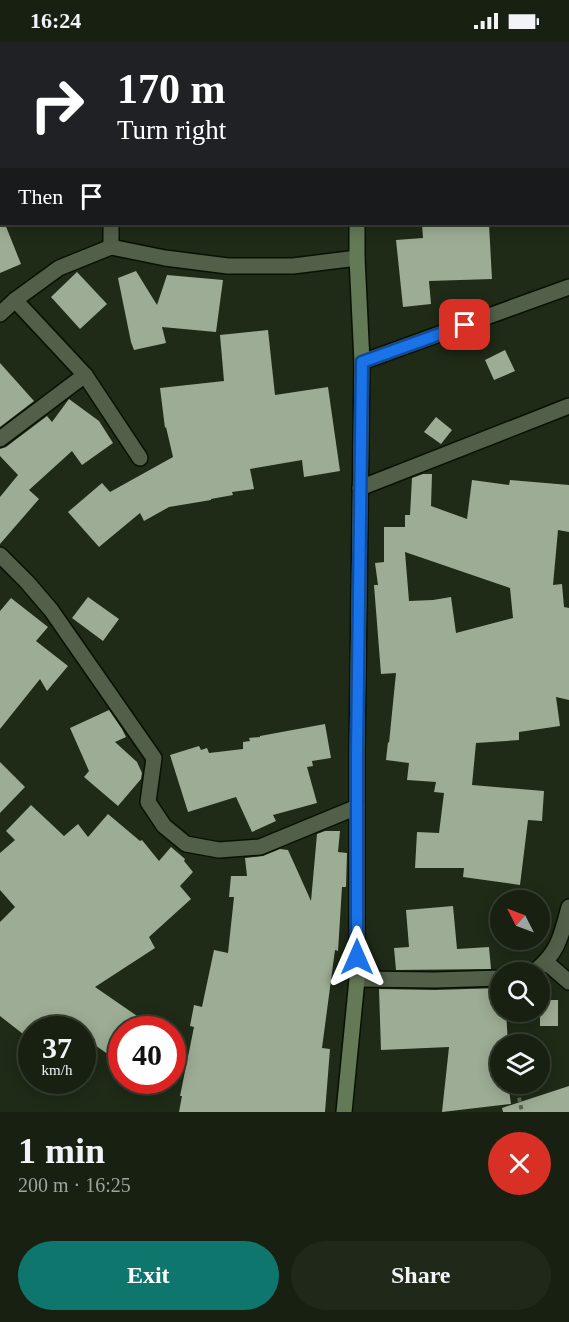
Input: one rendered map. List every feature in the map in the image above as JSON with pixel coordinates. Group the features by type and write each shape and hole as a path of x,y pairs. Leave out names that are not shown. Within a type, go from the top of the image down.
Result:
{"street":[{"path":"111,225 111,247"},
{"path":"344,1112 357,979 357,752 362,362 357,225"},
{"path":"0,314 15,300 59,268 111,247 165,258 228,266 293,266 357,258"},
{"path":"362,362 569,287"},
{"path":"15,300 85,375 140,458"},
{"path":"0,439 85,375"},
{"path":"360,488 569,406"},
{"path":"0,555 51,610 154,758 148,802 164,826 186,844 219,850 260,847 357,807"},
{"path":"546,962 560,937 569,907"},
{"path":"550,965 569,982"},
{"path":"357,979 490,978"}],"path":[{"path":"518,1094 522,1112"}],"building":[{"path":"0,225 5,225 21,264 0,273"},
{"path":"422,225 489,225 492,279 429,281 431,304 403,307 396,240 423,238"},
{"path":"136,271 157,305 167,275 223,280 216,332 162,327 166,343 134,350 118,278"},
{"path":"77,272 107,304 80,329 51,297"},
{"path":"268,330 275,395 328,387 340,471 304,477 302,460 250,469 254,489 232,492 233,495 211,500 169,507 144,521 140,513 99,547 68,512 102,483 110,492 173,457 165,428 160,388 224,381 220,335"},
{"path":"505,350 515,371 494,380 485,360"},
{"path":"0,363 34,401 0,427"},
{"path":"69,399 99,421 113,443 82,465 72,451 29,490 39,499 0,544 0,497 18,475 0,456 0,449 6,447 47,416 52,422"},
{"path":"436,417 452,430 441,444 424,432"},
{"path":"432,474 431,506 467,519 472,480 509,485 510,480 569,485 569,532 558,530 553,585 562,584 564,607 569,608 569,700 556,697 560,726 519,732 519,740 476,743 472,785 544,791 542,821 528,820 520,885 463,877 464,868 415,868 417,832 439,833 444,793 434,792 436,782 407,780 409,763 386,760 396,673 381,674 374,585 378,585 375,563 384,562 384,527 405,527 405,515 410,515 412,478","holes":["405,552 510,588 513,618 456,633 451,597 409,601"]},
{"path":"88,597 119,619 103,641 72,618"},
{"path":"11,598 48,627 36,641 68,666 47,691 40,679 0,729 0,611"},
{"path":"109,710 126,737 115,742 137,762 142,773 141,779 118,806 84,777 89,771 70,728"},
{"path":"325,724 331,758 312,761 313,766 307,767 317,803 273,815 276,821 252,832 236,797 188,812 170,755 199,746 201,750 207,748 209,753 243,749 243,742 250,741 249,738"},
{"path":"0,762 25,787 0,813"},
{"path":"31,805 64,836 78,824 88,837 108,814 140,841 142,840 159,861 171,847 185,859 184,861 193,872 180,886 191,899 149,937 155,948 95,987 137,1016 108,1016 108,1054 96,1046 96,1016 18,1016 18,1030 0,1016 0,922 15,907 0,890 0,853 15,840 6,831"},
{"path":"325,831 340,831 338,852 347,853 346,887 342,887 338,951 335,950 322,1048 330,1049 325,1112 179,1112 180,1094 186,1094 186,1066 194,1027 190,1026 194,1005 202,1007 214,950 228,953 234,897 229,897 231,876 247,876 245,858 263,856 280,849 288,850 311,901 317,834"},
{"path":"453,906 457,949 489,947 490,969 396,970 394,948 409,947 406,910"},
{"path":"490,988 490,1022 507,1022 507,1034 490,1034 490,1094 510,1094 511,1104 442,1112 449,1047 381,1050 379,989"},
{"path":"550,1000 558,1000 558,1026 540,1026 540,1022 550,1022"},
{"path":"569,1086 569,1112 503,1112 502,1108"}],"route":[{"path":"357,957 362,362 465,325"}]}
